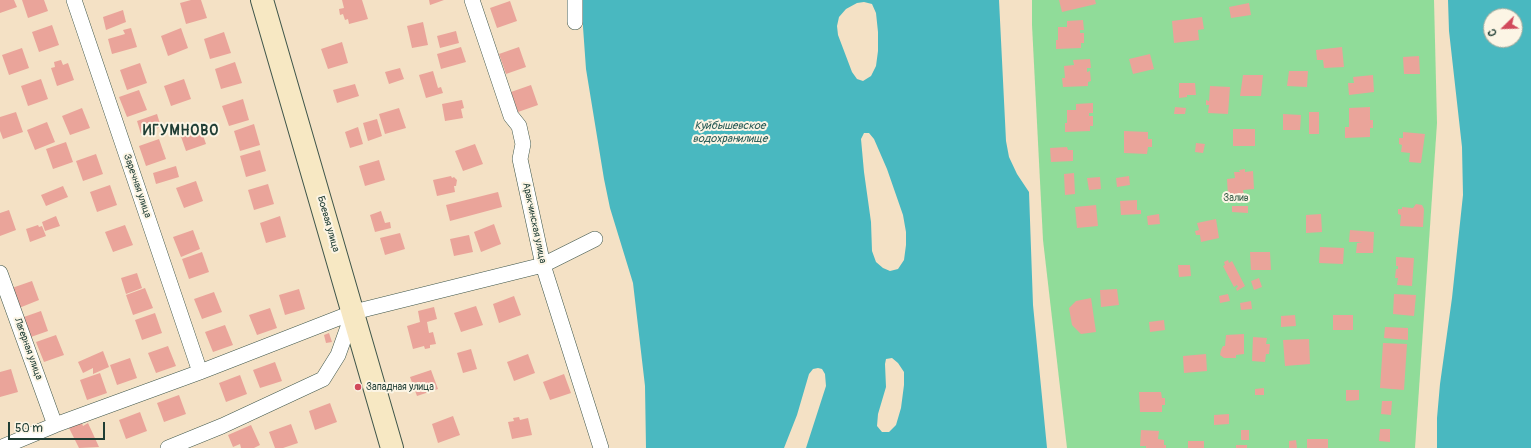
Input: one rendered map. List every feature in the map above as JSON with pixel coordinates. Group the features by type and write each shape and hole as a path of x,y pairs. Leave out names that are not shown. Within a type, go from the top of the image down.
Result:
{"main road":[{"name":"Боевая улица","path":"262,0 354,312 392,448"}],"street":[{"name":"Заречная улица","path":"74,0 200,372"},
{"name":"Аракчинская улица","path":"472,0 511,116 519,126 523,144 520,159 543,264 601,448"},
{"path":"575,22 576,0"},
{"path":"0,448 56,425 200,372 354,312 543,264 595,239"},
{"name":"Лагерная улица","path":"0,273 56,425"},
{"path":"168,448 222,426 323,379 338,355 354,312"}],"green space":[{"name":"Залив","path":"1032,0 1434,0 1437,123 1415,448 1067,448 1043,240"}],"water":[{"name":"Куйбышевское водохранилище","path":"583,0 999,0 1006,141 1009,157 1017,174 1029,192 1033,305 1047,448 806,448 826,386 825,374 822,369 818,368 813,369 809,374 797,415 784,448 646,448 645,386 633,283 610,208 604,179 586,69","holes":["864,2 872,4 876,13 878,51 876,66 871,76 863,81 857,79 852,72 838,35 837,26 839,17 846,9 857,3","864,133 869,133 874,139 887,169 903,215 906,232 906,245 904,260 898,269 890,271 883,268 876,262 872,251 871,222 861,139","892,358 898,363 904,372 904,385 901,408 896,425 889,432 882,432 877,426 878,414 886,387 886,359"]},
{"path":"1448,0 1531,0 1531,448 1437,448 1437,418 1440,384 1452,298 1463,195 1462,147 1449,31"}],"building":[{"path":"0,0 14,0 17,7 0,13"},
{"path":"22,0 44,0 48,11 28,18"},
{"path":"191,0 201,0 207,18 186,24 180,3"},
{"path":"342,0 362,0 368,19 349,24 348,19 345,20 343,14 340,15 339,9 344,8"},
{"path":"429,0 444,0 430,5"},
{"path":"1059,0 1095,0 1096,4 1062,12"},
{"path":"510,1 517,21 497,28 490,8"},
{"path":"1249,3 1251,15 1231,18 1229,7"},
{"path":"123,10 126,22 106,30 103,17"},
{"path":"1202,17 1204,29 1198,30 1199,40 1174,43 1172,21"},
{"path":"1083,20 1084,30 1080,30 1080,33 1084,33 1084,43 1081,43 1081,48 1056,49 1058,27 1067,27 1067,21"},
{"path":"423,22 428,45 412,48 407,26"},
{"path":"52,25 59,45 39,52 32,32"},
{"path":"131,28 137,47 112,54 108,39 125,34 123,30"},
{"path":"181,28 188,48 168,56 161,36"},
{"path":"456,31 459,43 440,48 437,36"},
{"path":"224,32 231,53 210,59 204,39"},
{"path":"342,42 348,63 328,69 321,49"},
{"path":"461,47 466,62 441,69 437,54"},
{"path":"519,47 526,67 506,74 499,54"},
{"path":"1342,47 1344,67 1324,68 1323,60 1317,60 1316,50"},
{"path":"22,48 29,68 9,75 2,55"},
{"path":"1150,54 1154,69 1133,74 1129,59"},
{"path":"1419,56 1420,74 1404,74 1403,57"},
{"path":"1090,59 1091,68 1087,68 1087,72 1090,71 1091,81 1088,82 1088,86 1063,87 1062,78 1065,78 1064,66 1074,65 1073,60"},
{"path":"61,60 63,65 68,63 74,80 57,86 51,68 55,67 54,62"},
{"path":"235,62 242,83 221,89 215,69"},
{"path":"140,63 147,83 127,90 120,70"},
{"path":"400,68 404,79 389,84 385,72"},
{"path":"433,71 438,88 441,87 443,93 426,98 419,75"},
{"path":"1289,71 1308,71 1307,87 1287,86"},
{"path":"1243,75 1263,75 1261,96 1240,96"},
{"path":"1373,75 1374,92 1349,95 1348,83 1354,83 1353,77"},
{"path":"41,79 48,99 28,106 21,86"},
{"path":"184,79 191,99 171,106 164,86"},
{"path":"1179,83 1195,83 1196,95 1187,95 1187,97 1179,98"},
{"path":"355,84 359,96 337,103 333,90"},
{"path":"531,85 538,105 518,112 511,92"},
{"path":"1210,86 1230,87 1228,114 1208,113 1209,105 1206,105 1206,100 1209,101"},
{"path":"139,90 147,110 127,117 119,97"},
{"path":"243,99 249,120 229,126 222,106"},
{"path":"462,100 464,108 461,109 463,118 445,121 442,104"},
{"path":"1093,103 1093,113 1089,113 1089,116 1093,116 1093,126 1090,126 1090,131 1065,132 1067,110 1076,110 1076,104"},
{"path":"1175,107 1186,108 1185,114 1174,114"},
{"path":"1370,107 1370,120 1373,120 1373,128 1370,128 1370,137 1345,138 1345,127 1349,127 1349,108"},
{"path":"82,108 90,128 70,135 62,116"},
{"path":"399,108 406,128 385,134 379,114"},
{"path":"16,112 23,132 3,139 0,131 0,117"},
{"path":"1309,112 1319,112 1319,134 1309,134"},
{"path":"157,114 161,127 141,134 137,121"},
{"path":"1283,114 1301,115 1300,130 1283,130"},
{"path":"377,119 382,136 368,141 363,123"},
{"path":"47,122 55,142 35,150 27,130"},
{"path":"199,124 206,144 186,151 179,131"},
{"path":"254,124 260,145 240,151 234,131"},
{"path":"358,127 363,144 350,148 345,132"},
{"path":"1233,129 1255,129 1255,146 1233,146"},
{"path":"1124,131 1148,132 1148,139 1152,139 1152,147 1148,147 1147,154 1124,153"},
{"path":"1403,132 1425,134 1421,163 1409,162 1410,153 1401,152 1402,145 1399,144 1399,138 1403,138"},
{"path":"159,139 166,159 146,166 139,146"},
{"path":"66,142 73,162 53,169 46,149"},
{"path":"1196,143 1205,144 1203,153 1195,152"},
{"path":"475,144 483,164 463,171 455,151"},
{"path":"1067,147 1068,150 1073,150 1073,161 1051,162 1050,148"},
{"path":"260,150 266,171 246,177 240,156"},
{"path":"96,154 103,174 83,181 76,161"},
{"path":"379,160 385,180 365,186 359,166"},
{"path":"176,166 179,177 156,184 153,173"},
{"path":"1245,169 1245,172 1253,171 1254,189 1243,190 1244,195 1228,196 1227,179 1235,178 1234,172 1240,172 1239,170"},
{"path":"1074,173 1075,194 1065,195 1064,174"},
{"path":"451,176 457,180 456,186 454,186 455,192 437,196 433,180"},
{"path":"1129,176 1130,185 1117,187 1116,178"},
{"path":"1100,177 1101,189 1089,190 1087,178"},
{"path":"196,181 203,201 184,208 176,188"},
{"path":"268,184 274,204 254,210 248,190"},
{"path":"110,185 117,205 97,212 90,192"},
{"path":"63,186 68,197 46,206 41,195"},
{"path":"498,192 502,207 450,221 446,205"},
{"path":"1137,200 1137,210 1141,210 1141,214 1121,215 1120,201"},
{"path":"1416,204 1422,205 1424,209 1423,227 1400,226 1401,215 1398,214 1398,209 1402,209 1402,207 1413,208"},
{"path":"1096,205 1098,226 1077,228 1075,207"},
{"path":"1232,206 1248,206 1248,213 1232,212"},
{"path":"9,210 16,230 0,236 0,213"},
{"path":"381,211 385,223 390,222 391,228 375,232 370,215"},
{"path":"1159,214 1160,224 1148,225 1147,216"},
{"path":"1321,214 1322,232 1306,233 1306,215"},
{"path":"56,216 60,226 45,231 42,222"},
{"path":"280,216 286,237 266,243 260,223"},
{"path":"1216,219 1219,238 1201,242 1200,235 1196,235 1195,231 1199,230 1197,223"},
{"path":"494,224 501,244 481,252 474,232"},
{"path":"38,225 39,227 42,226 46,236 30,242 26,229"},
{"path":"125,225 133,245 113,252 105,232"},
{"path":"193,230 200,249 181,257 173,237"},
{"path":"1350,230 1374,232 1373,253 1356,253 1357,243 1362,242 1349,242"},
{"path":"400,233 405,249 385,255 380,238"},
{"path":"469,235 473,252 454,256 450,239"},
{"path":"1320,247 1344,248 1343,264 1319,263"},
{"path":"202,252 209,272 189,279 182,259"},
{"path":"1250,252 1270,252 1271,270 1251,270"},
{"path":"1396,257 1414,258 1412,286 1397,285 1398,278 1395,278 1396,269 1398,269 1398,266 1396,266"},
{"path":"1228,260 1229,263 1232,261 1245,286 1237,291 1237,285 1234,287 1223,266 1225,265 1224,262"},
{"path":"1178,265 1190,265 1191,276 1179,277"},
{"path":"137,273 142,288 126,294 121,278"},
{"path":"1259,278 1262,287 1254,290 1251,281"},
{"path":"32,281 39,300 19,308 12,288"},
{"path":"145,288 153,308 133,315 126,295"},
{"path":"299,289 305,309 285,315 279,295"},
{"path":"1117,289 1119,305 1101,307 1100,290"},
{"path":"214,292 222,312 202,319 194,299"},
{"path":"1228,294 1230,301 1220,303 1219,296"},
{"path":"1394,294 1416,295 1414,316 1393,314"},
{"path":"514,296 521,315 499,323 493,304"},
{"path":"1091,298 1096,332 1081,334 1072,325 1069,308 1076,301"},
{"path":"1251,301 1252,309 1241,310 1240,303"},
{"path":"476,306 483,325 461,332 454,313"},
{"path":"434,307 437,319 427,322 429,333 433,332 436,344 430,345 430,348 425,349 424,346 413,349 407,326 420,322 418,311"},
{"path":"270,308 277,328 257,335 249,315"},
{"path":"41,311 48,331 28,338 21,318"},
{"path":"155,313 162,333 142,340 135,320"},
{"path":"1295,315 1296,326 1281,327 1281,316"},
{"path":"1333,315 1353,315 1353,330 1333,330"},
{"path":"1164,320 1165,330 1150,332 1149,322"},
{"path":"225,325 233,345 213,352 205,332"},
{"path":"1385,327 1408,328 1408,340 1384,338"},
{"path":"329,333 332,342 326,343 324,335"},
{"path":"1244,334 1244,354 1236,355 1236,358 1224,358 1220,355 1223,346 1225,346 1226,335"},
{"path":"56,335 64,355 44,362 36,342"},
{"path":"1253,337 1267,338 1266,344 1270,344 1269,354 1266,354 1265,362 1252,361"},
{"path":"1309,339 1310,364 1285,366 1283,340"},
{"path":"1383,343 1407,344 1404,390 1380,388"},
{"path":"168,346 176,366 156,373 148,353"},
{"path":"471,349 477,369 463,373 457,353"},
{"path":"103,351 109,367 93,374 93,368 83,373 78,362"},
{"path":"528,354 535,373 514,381 507,362"},
{"path":"1206,354 1207,371 1184,373 1183,356"},
{"path":"130,358 137,378 117,385 110,365"},
{"path":"275,362 282,381 260,388 253,370"},
{"path":"11,369 18,392 0,397 0,372"},
{"path":"431,370 438,389 417,396 410,377"},
{"path":"100,373 107,393 87,400 80,380"},
{"path":"564,374 571,393 550,400 543,382"},
{"path":"240,375 247,394 226,402 219,383"},
{"path":"1264,388 1264,395 1255,395 1255,389"},
{"path":"1346,390 1359,390 1359,400 1346,401"},
{"path":"1139,392 1161,392 1162,398 1165,398 1165,405 1162,405 1162,412 1140,412"},
{"path":"179,395 186,414 164,422 157,403"},
{"path":"1382,401 1392,401 1391,415 1381,414"},
{"path":"330,403 337,422 315,430 309,411"},
{"path":"140,412 147,431 126,439 119,420"},
{"path":"1229,414 1229,424 1214,425 1214,415"},
{"path":"453,416 460,435 438,443 432,424"},
{"path":"519,417 520,420 528,418 532,435 512,439 508,422 514,421 513,418"},
{"path":"81,421 83,426 88,423 99,447 79,448 68,426"},
{"path":"291,424 298,443 283,448 275,448 269,432"},
{"path":"251,425 260,445 254,448 241,448 240,444 233,447 228,435"},
{"path":"1380,429 1390,429 1390,442 1379,441"},
{"path":"1141,430 1159,431 1158,439 1164,440 1164,445 1166,445 1166,448 1146,448 1146,446 1140,446"},
{"path":"1241,430 1249,430 1249,440 1241,440"},
{"path":"1307,439 1328,439 1328,448 1307,448"},
{"path":"1296,440 1297,448 1289,448 1289,441"},
{"path":"1188,441 1204,441 1204,448 1188,448"},
{"path":"1236,445 1247,445 1247,448 1236,448"}],"place":[{"name":"Западная улица","path":"358,387"}],"district":[{"name":"ИГУМНОВО","path":"181,131"}]}
